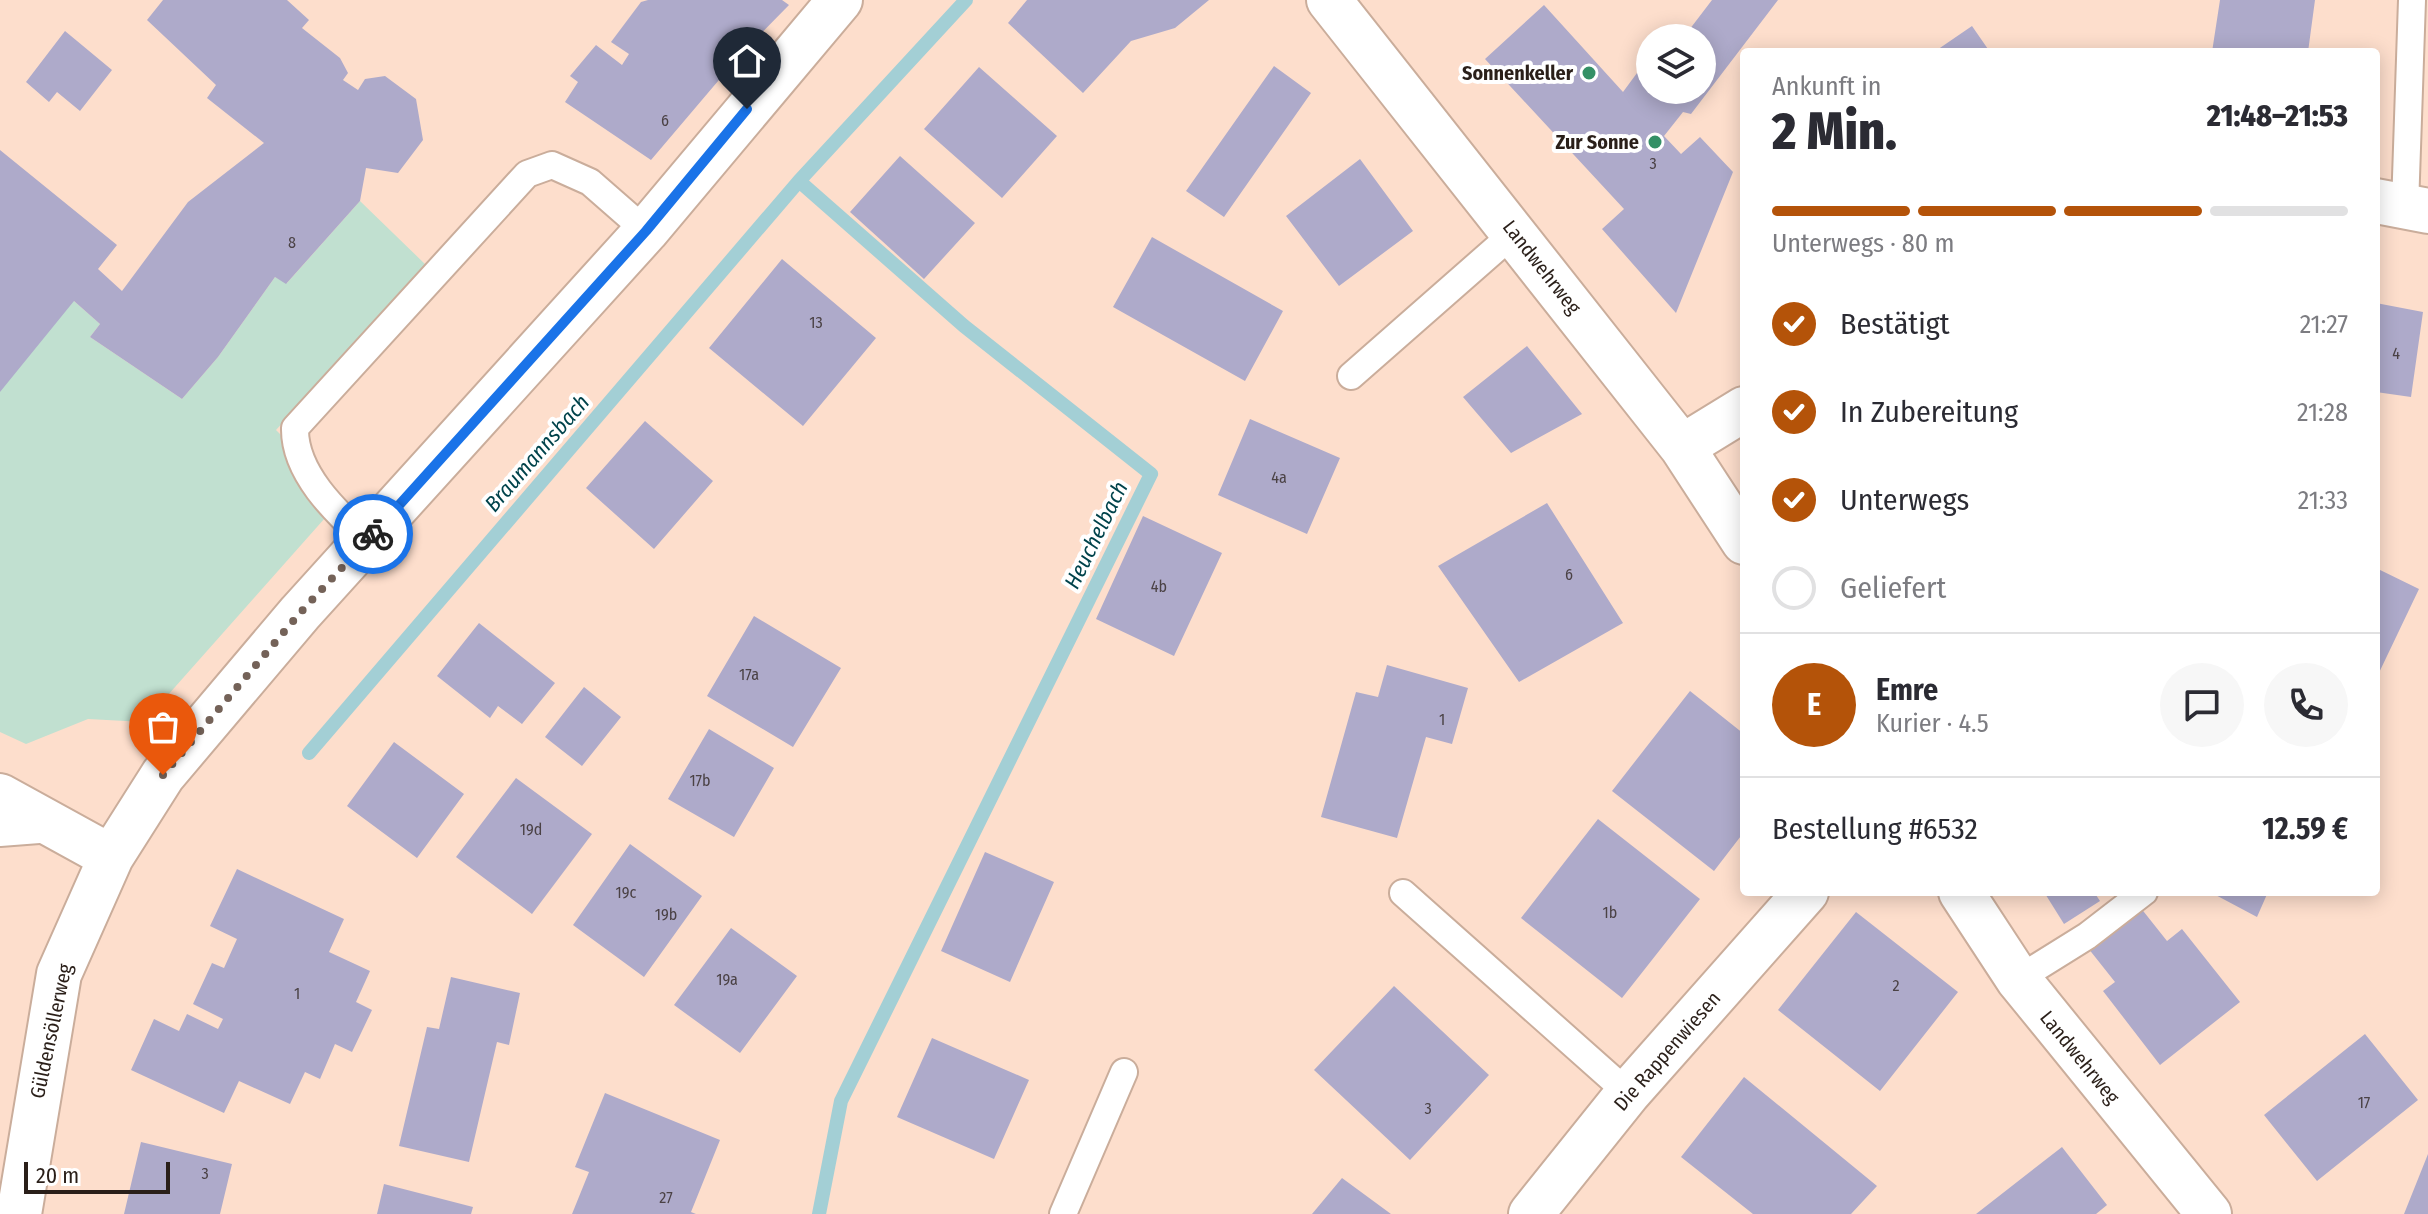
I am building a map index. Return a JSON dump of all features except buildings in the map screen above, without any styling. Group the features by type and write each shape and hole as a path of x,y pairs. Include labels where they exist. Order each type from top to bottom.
{"street":[{"name":"Güldensöllerweg","path":"19,1214 59,974 111,857 163,775 300,613 646,231 840,0"},
{"name":"Landwehrweg","path":"1329,0 1682,447 1740,536"},
{"path":"1682,447 1740,411"},
{"path":"0,796 111,857"},
{"name":"Die Rappenwiesen","path":"1531,1214 1628,1093 1802,896"},
{"name":"Landwehrweg","path":"1964,896 2018,979 2209,1214"}],"lane":[{"path":"2403,206 2412,0"},
{"path":"367,541 333,509 311,476 295,449 295,428 527,174 552,165 590,182 646,231"},
{"path":"1351,376 1515,232"},
{"path":"0,833 57,828"},
{"path":"1403,893 1628,1093"},
{"path":"2018,979 2087,936 2139,896"},
{"path":"1063,1214 1124,1072"}],"green space":[{"path":"360,201 427,266 276,430 295,449 333,509 144,722 88,719 26,744 0,732 0,282 74,301 100,324 90,337 182,399 218,357 275,277 287,283"}],"waterway":[{"name":"Heuchelbach","path":"819,1214 841,1101 1151,474 964,326 799,181 966,0"},
{"name":"Braumannsbach","path":"309,753 799,181"}],"way so far":[{"path":"163,775 300,613 373,534"}],"place":[{"name":"Sonnenkeller","path":"1589,73"},
{"name":"Zur Sonne","path":"1655,142"}],"route":[{"path":"373,534 646,231 747,109"}]}
